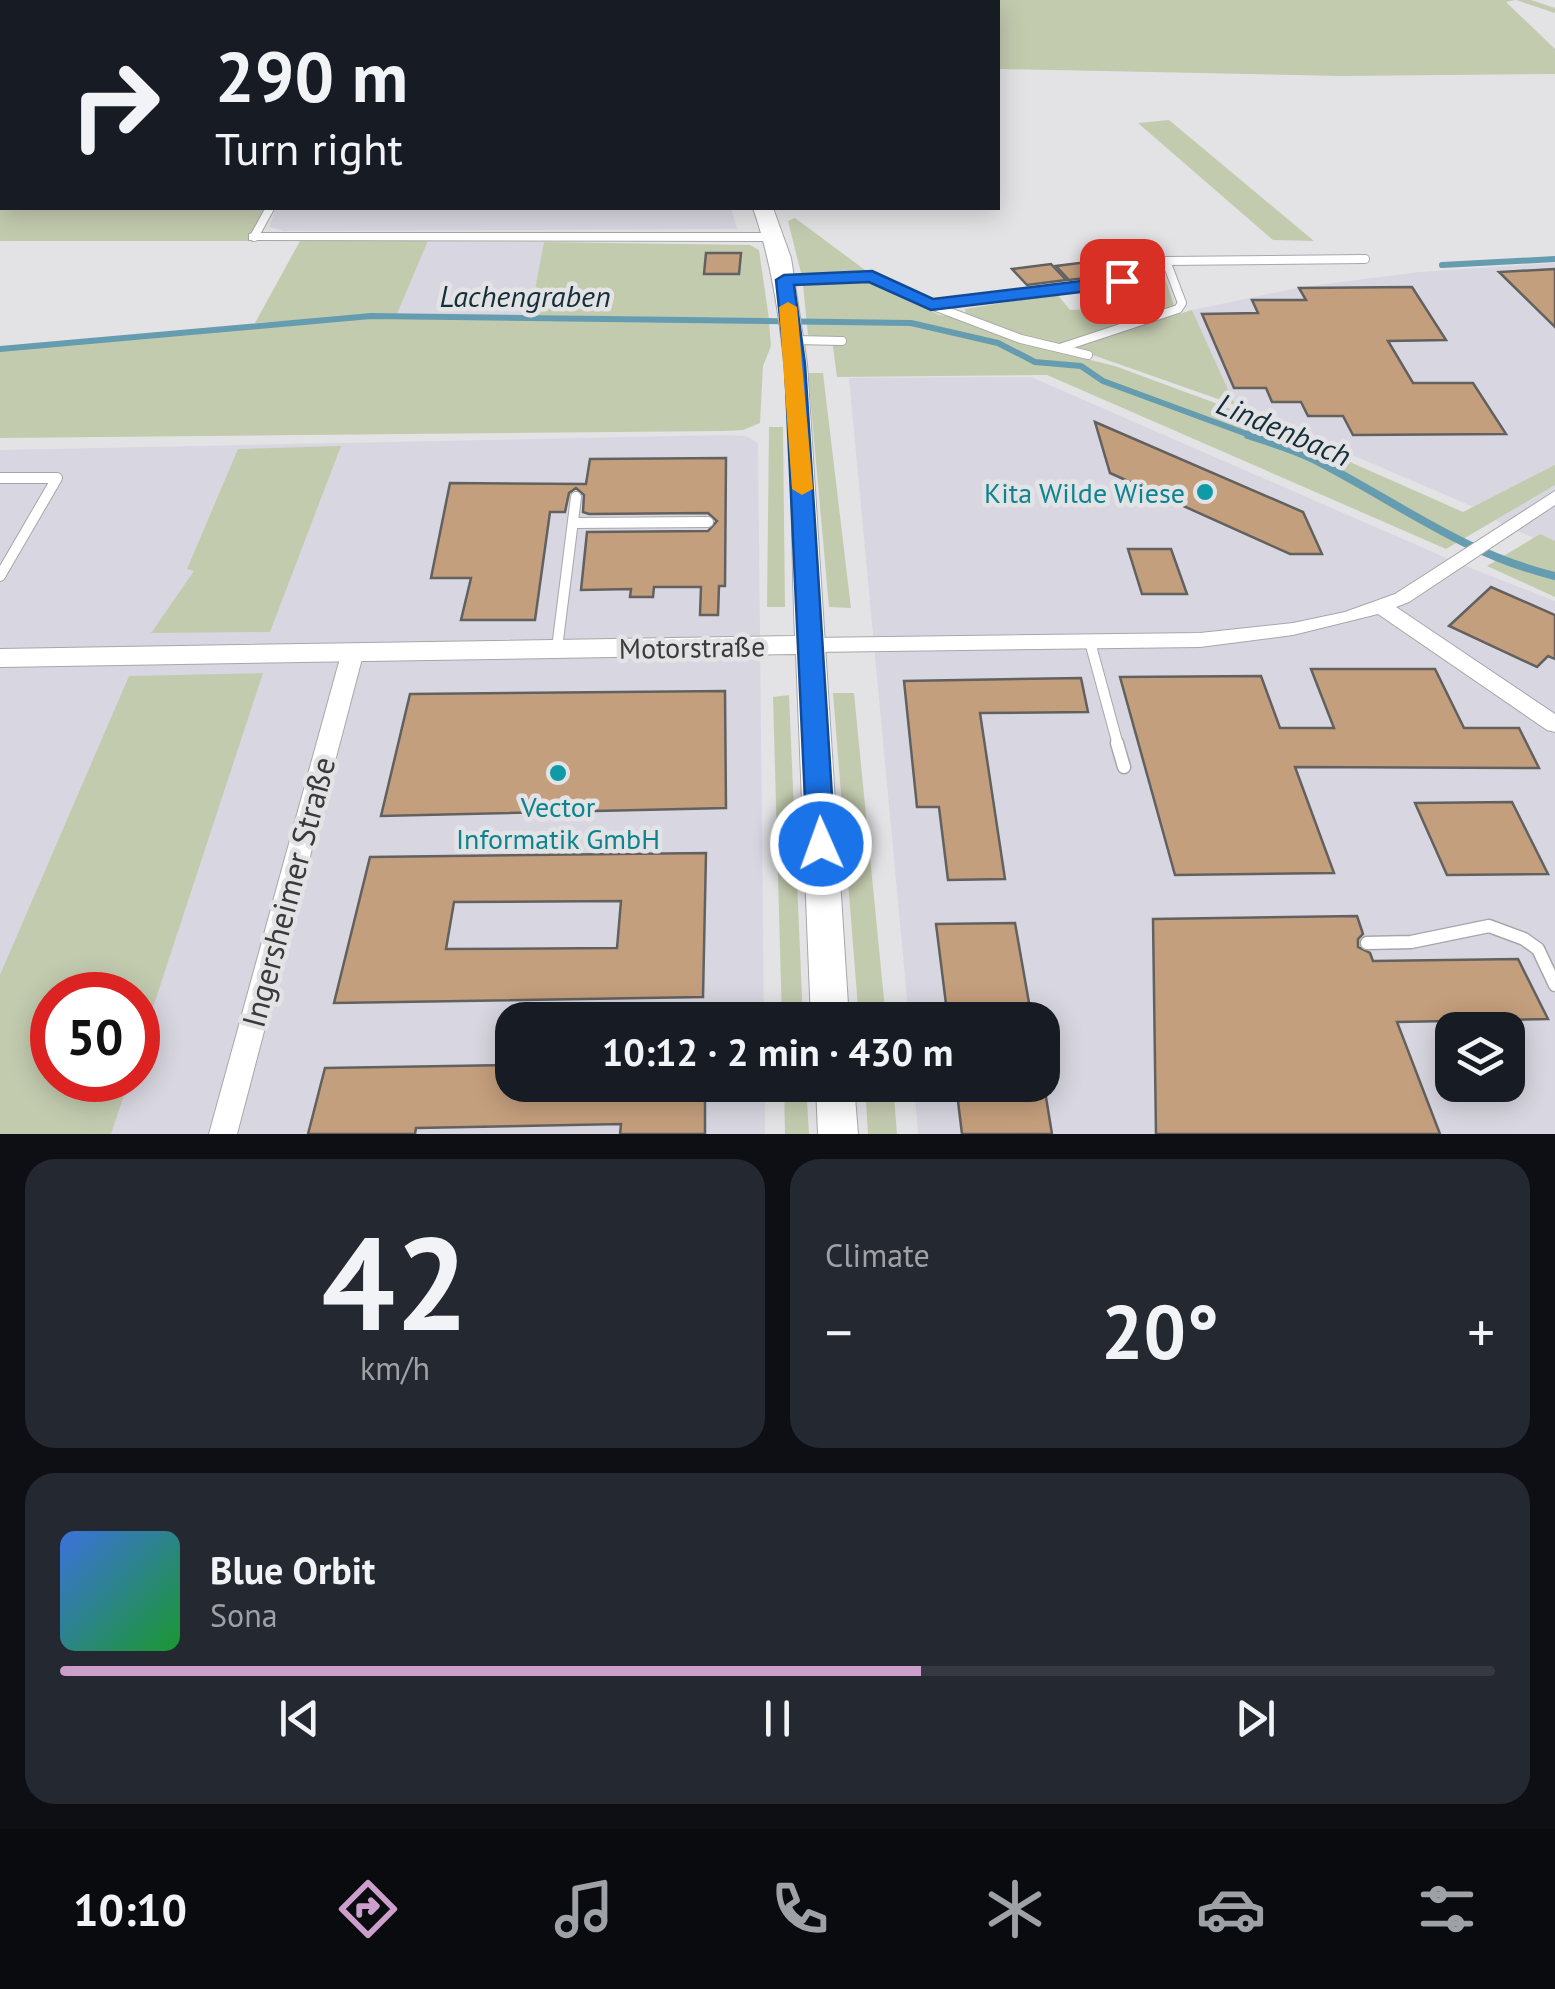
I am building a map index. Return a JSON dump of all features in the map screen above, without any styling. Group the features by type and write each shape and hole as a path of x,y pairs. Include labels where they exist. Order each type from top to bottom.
{"main road":[{"path":"765,210 775,236 791,327 829,1002"},
{"name":"Motorstraße","path":"0,658 812,646"},
{"path":"835,1102 838,1134"}],"street":[{"path":"254,237 775,236"},
{"name":"Motorstraße","path":"812,646 1090,642 1248,635 1350,616 1418,589 1555,498"},
{"path":"1381,606 1555,726"},
{"name":"Ingersheimer Straße","path":"223,1134 353,651"}],"lane":[{"path":"254,237 269,210"},
{"path":"1060,348 1178,310 1182,302 1160,251"},
{"path":"1166,261 1365,259"},
{"path":"784,280 872,276 931,305 1021,339 1088,355"},
{"path":"931,305 1122,281"},
{"path":"791,327 842,340"},
{"path":"0,478 57,478 0,576"},
{"path":"558,648 576,497"},
{"path":"573,523 708,522"},
{"path":"1090,642 1124,767"},
{"path":"1366,943 1412,942 1488,926 1524,938 1538,950 1555,985"}],"shaded area":[{"path":"275,210 732,210 737,229 284,231 269,227"},
{"path":"428,241 544,242 530,315 397,314"},
{"path":"1555,263 1555,546 1235,405 1192,310 1302,287 1419,272"},
{"path":"1031,377 1458,563 1555,601 1555,1134 918,1134 915,1102 1060,1102 1060,1002 907,1002 849,378"},
{"path":"725,435 746,436 758,443 764,1002 495,1002 495,1102 765,1102 765,1134 0,1134 0,450"}],"green space":[{"path":"1000,0 1516,0 1506,2 1555,49 1555,74 1340,76 1000,69"},
{"path":"1516,0 1531,0 1555,8 1555,13"},
{"path":"1169,120 1314,241 1273,240 1138,123"},
{"path":"0,210 269,210 252,241 0,241"},
{"path":"795,218 865,270 801,273 788,221"},
{"path":"300,241 428,241 397,314 255,323"},
{"path":"544,242 750,245 759,250 769,319 530,315"},
{"path":"1149,263 1160,263 1174,305 1166,312 1059,346 1023,338 966,313 965,309 1057,294 1070,310 1160,307"},
{"path":"871,281 939,315 958,317 1017,342 1115,366 1226,407 1463,512 1555,465 1555,485 1446,549 1047,375 837,377 832,340 808,335 803,285"},
{"path":"1192,310 1235,405 1070,347"},
{"path":"370,318 769,322 771,346 763,366 760,423 743,430 724,431 0,438 0,351"},
{"path":"808,373 823,373 851,608 829,607"},
{"path":"769,427 783,427 785,607 767,607"},
{"path":"341,446 270,632 151,633 194,571 187,569 238,449"},
{"path":"1540,534 1555,541 1555,597 1487,566"},
{"path":"263,673 160,986 160,972 30,972 30,1102 122,1102 111,1134 0,1134 0,975 129,676"},
{"path":"833,693 854,693 884,1002 858,1002"},
{"path":"789,695 802,1002 781,1002 773,697"},
{"path":"784,1102 807,1102 809,1134 785,1134"},
{"path":"866,1102 894,1102 897,1134 868,1134"}],"building":[{"path":"706,253 741,253 739,274 704,274"},
{"path":"1103,260 1118,274 1069,280 1056,266"},
{"path":"1051,264 1066,280 1027,285 1012,269"},
{"path":"1555,269 1555,327 1499,272"},
{"path":"1128,285 1142,298 1093,305 1082,294"},
{"path":"1412,287 1446,340 1388,341 1413,383 1473,383 1506,434 1353,435 1343,416 1308,416 1301,402 1272,402 1266,388 1234,388 1202,314 1258,313 1252,300 1306,300 1299,288"},
{"name":"Kita Wilde Wiese","path":"1095,422 1303,512 1322,554 1290,554 1110,473"},
{"path":"726,458 725,586 719,586 718,615 700,615 701,587 654,587 653,597 630,597 631,589 581,590 587,532 708,531 717,521 708,513 589,514 583,512 584,495 576,488 569,493 565,512 550,512 535,620 461,620 471,578 431,578 450,483 586,484 590,459"},
{"path":"1128,549 1171,549 1187,594 1142,594"},
{"path":"1491,587 1555,615 1555,659 1548,656 1537,667 1449,626"},
{"path":"1311,669 1435,669 1464,728 1519,728 1539,768 1295,767 1334,873 1175,875 1120,677 1261,676 1280,728 1334,728"},
{"path":"1081,678 1088,712 980,713 1005,879 948,880 939,807 917,807 904,681"},
{"name":"Vector Informatik GmbH","path":"725,691 726,808 381,816 410,694"},
{"path":"1512,802 1548,874 1447,875 1415,803"},
{"path":"706,853 703,997 334,1003 370,857","holes":["621,901 617,948 446,949 454,902"]},
{"path":"1357,916 1363,934 1358,947 1370,953 1373,961 1518,959 1548,1019 1525,1019 1525,1012 1435,1012 1435,1021 1397,1022 1440,1134 1156,1134 1153,919"},
{"path":"1015,923 1029,1002 946,1002 936,924"},
{"path":"495,1065 495,1102 705,1102 705,1134 620,1134 621,1124 416,1128 415,1134 308,1134 325,1068"},
{"path":"958,1102 1047,1102 1052,1134 962,1134"}],"waterway":[{"name":"Lachengraben","path":"1442,265 1555,259"},
{"name":"Lachengraben","path":"0,349 371,316 911,323 998,343 1035,362 1081,366 1103,381 1255,437"},
{"name":"Lindenbach","path":"1248,435 1313,459 1490,554 1555,576"}],"slow traffic":[{"path":"788,307 802,489"}],"place":[{"name":"Kita Wilde Wiese","path":"1205,492"},
{"name":"Vector Informatik GmbH","path":"558,773"}],"route":[{"path":"821,844 795,364 784,280 872,276 931,305 1122,281"}]}
